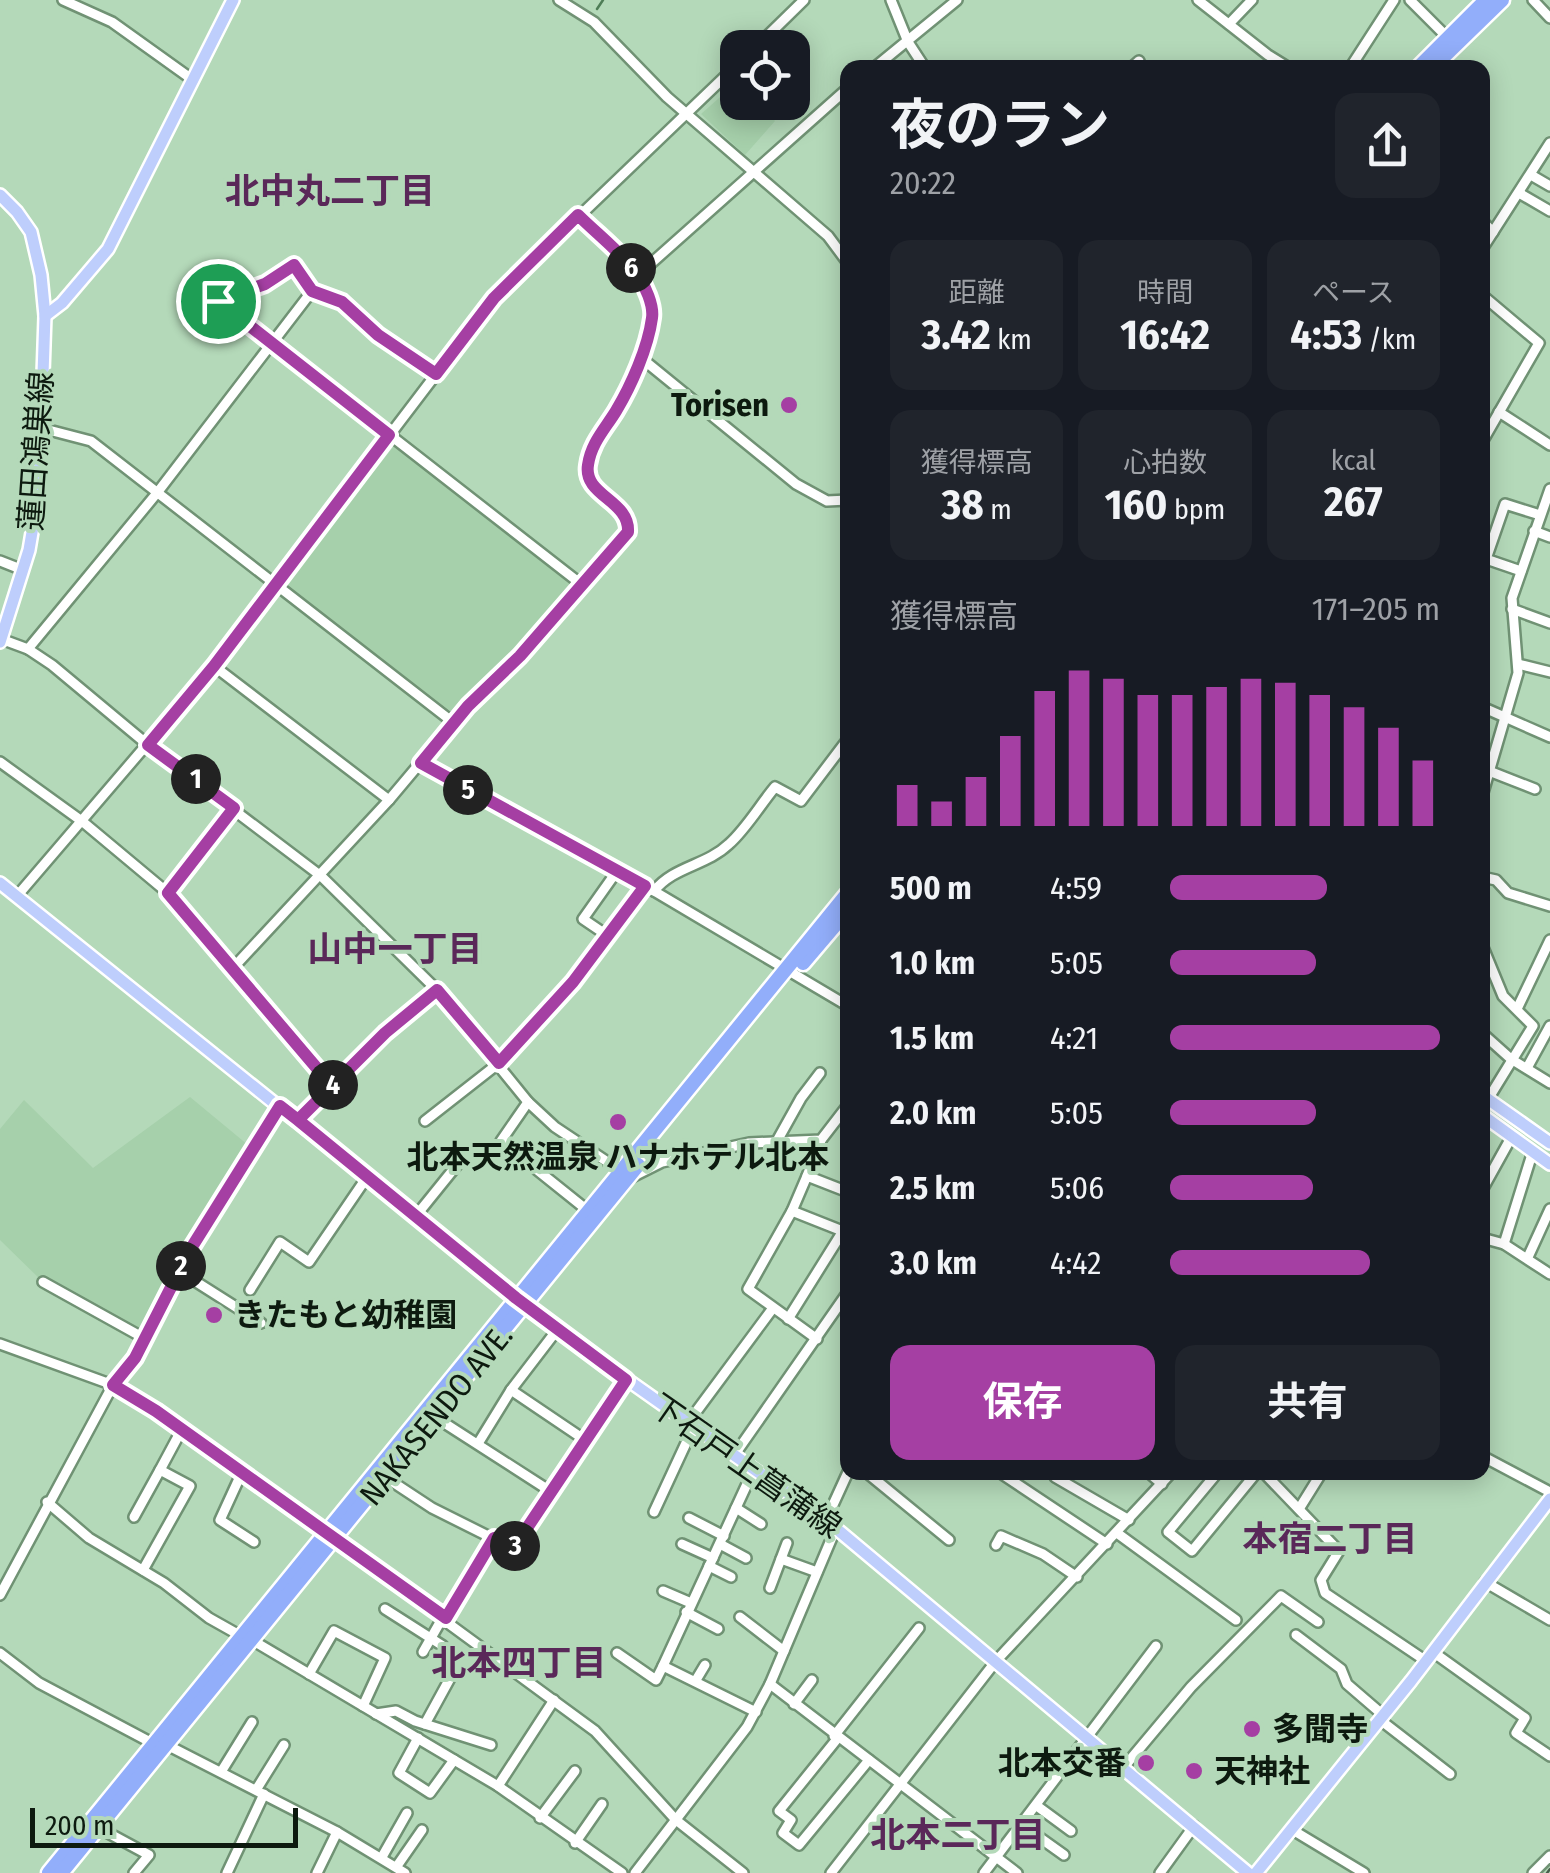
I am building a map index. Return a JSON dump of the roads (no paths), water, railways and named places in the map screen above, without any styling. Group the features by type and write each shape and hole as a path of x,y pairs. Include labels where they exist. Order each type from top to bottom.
{"highway":[{"path":"1426,60 1486,0"},
{"path":"1440,60 1502,0"},
{"name":"NAKASENDO AVE.","path":"61,1873 246,1638 789,972 840,903"},
{"name":"NAKASENDO AVE.","path":"789,972 840,918"},
{"name":"NAKASENDO AVE.","path":"331,1536 435,1416 587,1210 623,1176"},
{"path":"49,1873 161,1744"}],"main road":[{"path":"45,316 74,291 108,249 233,0"},
{"path":"0,196 31,232 45,316"},
{"name":"蓮田鴻巣線","path":"0,641 23,570 39,491 45,316"},
{"name":"下石戸上菖蒲線","path":"0,882 557,1330 831,1524 1248,1873"},
{"path":"1490,1108 1550,1143"},
{"path":"1490,1111 1512,1136 1550,1164"},
{"path":"1256,1873 1429,1656 1550,1495"}],"street":[{"path":"63,0 112,22 193,80"},
{"path":"558,0 594,22 641,72 828,236 840,252"},
{"path":"773,30 804,0"},
{"path":"891,0 920,60"},
{"path":"884,60 957,0"},
{"path":"1230,24 1252,0"},
{"path":"1355,60 1394,0"},
{"path":"1410,0 1448,38"},
{"path":"1532,0 1550,18"},
{"path":"1205,2 1278,60"},
{"path":"17,896 214,666 494,298 720,81"},
{"path":"638,275 840,95"},
{"path":"1490,237 1550,143"},
{"path":"1531,175 1550,186"},
{"path":"1519,193 1550,212"},
{"path":"234,968 321,876 454,724 524,659 580,584 624,541 629,520 591,484 588,466 593,445 618,408 640,358 652,305 638,275 578,215"},
{"path":"1490,229 1493,232"},
{"path":"436,374 378,335 342,302 312,291 294,265 265,284 218,301 580,584"},
{"path":"28,649 157,493 312,291"},
{"path":"1490,302 1550,351"},
{"path":"1490,427 1540,343"},
{"path":"640,358 796,484 827,502 840,501"},
{"path":"1500,412 1550,445"},
{"path":"41,428 91,441 454,724"},
{"path":"1490,767 1518,664 1512,609 1550,489"},
{"path":"1490,548 1505,504 1540,515"},
{"path":"1534,531 1550,537"},
{"path":"0,561 23,570"},
{"path":"1490,561 1521,571"},
{"path":"1512,609 1550,623"},
{"path":"0,641 28,649 52,664 148,745 321,876 437,990 528,1102 555,1127 623,1176 662,1162 749,1142 821,1140"},
{"path":"1518,664 1550,672"},
{"path":"214,666 389,800"},
{"path":"1490,711 1550,737"},
{"path":"425,1121 499,1063 573,982 650,888 667,875 700,863 730,844 774,787 800,801 840,749"},
{"path":"0,762 83,822 168,893 332,1086"},
{"path":"421,763 650,888 840,1001"},
{"path":"1490,771 1535,789"},
{"path":"168,893 234,808"},
{"path":"608,936 582,920 617,871"},
{"path":"1490,878 1508,892 1550,906"},
{"path":"1518,1009 1550,940"},
{"path":"1490,964 1503,996 1532,1026 1490,1094"},
{"path":"298,1120 385,1033 437,990"},
{"path":"1527,1068 1550,1026"},
{"path":"1490,1040 1511,1059 1550,1082"},
{"path":"776,1141 820,1073"},
{"path":"528,1102 501,1140 587,1210"},
{"path":"0,1595 113,1385 135,1358 142,1337 179,1271 280,1106"},
{"path":"817,1339 748,1289 792,1211 821,1140 840,1118"},
{"path":"1490,1176 1512,1136"},
{"path":"1504,1244 1532,1151"},
{"path":"415,1217 457,1166"},
{"path":"807,1176 840,1189"},
{"path":"250,1290 280,1242 309,1262 367,1177"},
{"path":"1528,1257 1550,1209"},
{"path":"792,1211 840,1230"},
{"path":"788,1319 840,1240"},
{"path":"1490,1240 1528,1257 1550,1274"},
{"path":"179,1271 262,1323"},
{"path":"43,1282 142,1337"},
{"path":"733,1457 840,1304"},
{"path":"654,1512 690,1426 773,1308"},
{"path":"479,1442 511,1390 557,1330"},
{"path":"0,1344 113,1385 182,1429 595,1732 676,1820 743,1873"},
{"path":"385,1477 432,1508 494,1538 511,1552 626,1380"},
{"path":"511,1390 585,1440"},
{"path":"435,1416 550,1491"},
{"path":"134,1517 182,1429"},
{"path":"1490,1461 1550,1495"},
{"path":"143,1570 190,1486 160,1470"},
{"path":"618,1654 656,1680 753,1471"},
{"path":"242,1472 220,1520 254,1542"},
{"path":"635,1873 725,1760 756,1712 818,1572 845,1480"},
{"path":"876,1480 948,1540"},
{"path":"1013,1480 1107,1544"},
{"path":"1060,1480 1130,1520"},
{"path":"1157,1480 1162,1484"},
{"path":"831,1873 996,1662 1165,1480"},
{"path":"1211,1480 1168,1532 1192,1552 1253,1480"},
{"path":"1271,1480 1339,1551 1321,1580 1325,1594 1525,1718 1516,1733 1550,1756"},
{"path":"1276,1484 1279,1480"},
{"path":"1299,1509 1317,1480"},
{"path":"48,1502 89,1538 164,1583 208,1618 498,1786 622,1873"},
{"path":"736,1508 761,1524"},
{"path":"689,1518 746,1558"},
{"path":"1117,1533 1236,1620"},
{"path":"996,1545 1001,1536 1043,1554 1077,1576"},
{"path":"423,1652 494,1538"},
{"path":"770,1588 788,1543"},
{"path":"682,1544 731,1576"},
{"path":"782,1558 818,1572"},
{"path":"1485,1582 1550,1620"},
{"path":"663,1591 718,1629"},
{"path":"1124,1767 1191,1687 1281,1596 1318,1622"},
{"path":"386,1609 443,1646"},
{"path":"740,1617 784,1651"},
{"path":"869,1760 799,1845 783,1833 790,1820 779,1811 919,1628"},
{"path":"309,1674 334,1631 385,1658 363,1706"},
{"path":"1296,1635 1342,1668 1347,1684 1450,1774"},
{"path":"984,1873 1156,1646"},
{"path":"0,1653 39,1684 222,1772 401,1870 422,1830"},
{"path":"696,1680 705,1665"},
{"path":"663,1666 756,1712"},
{"path":"425,1724 454,1670"},
{"path":"794,1704 812,1680"},
{"path":"770,1684 1017,1873"},
{"path":"498,1786 554,1700"},
{"path":"376,1714 396,1711 491,1745"},
{"path":"222,1772 252,1722"},
{"path":"433,1748 448,1731"},
{"path":"418,1738 399,1773 430,1793 454,1760"},
{"path":"227,1873 284,1745"},
{"path":"540,1818 576,1772"},
{"path":"575,1843 602,1804"},
{"path":"1037,1806 1071,1831"},
{"path":"382,1857 407,1813"},
{"path":"1022,1824 1064,1855"},
{"path":"1160,1873 1194,1826"},
{"path":"99,1828 149,1856 134,1873"},
{"path":"1291,1829 1364,1873"},
{"path":"317,1873 337,1832"},
{"path":"1533,1873 1550,1856"}],"waterway":[{"path":"597,9 603,0"}],"railway":[{"path":"1547,1873 1550,1869"}],"place":[{"name":"Torisen","path":"789,405"},
{"name":"北本天然温泉 ハナホテル北本","path":"618,1122"},
{"name":"きたもと幼稚園","path":"214,1315"},
{"name":"多聞寺","path":"1252,1729"},
{"name":"北本交番","path":"1146,1763"},
{"name":"天神社","path":"1194,1771"}],"district":[{"name":"北中丸二丁目","path":"330,191"},
{"name":"山中一丁目","path":"395,949"},
{"name":"本宿二丁目","path":"1330,1539"},
{"name":"北本四丁目","path":"519,1663"},
{"name":"北本二丁目","path":"958,1835"}]}
